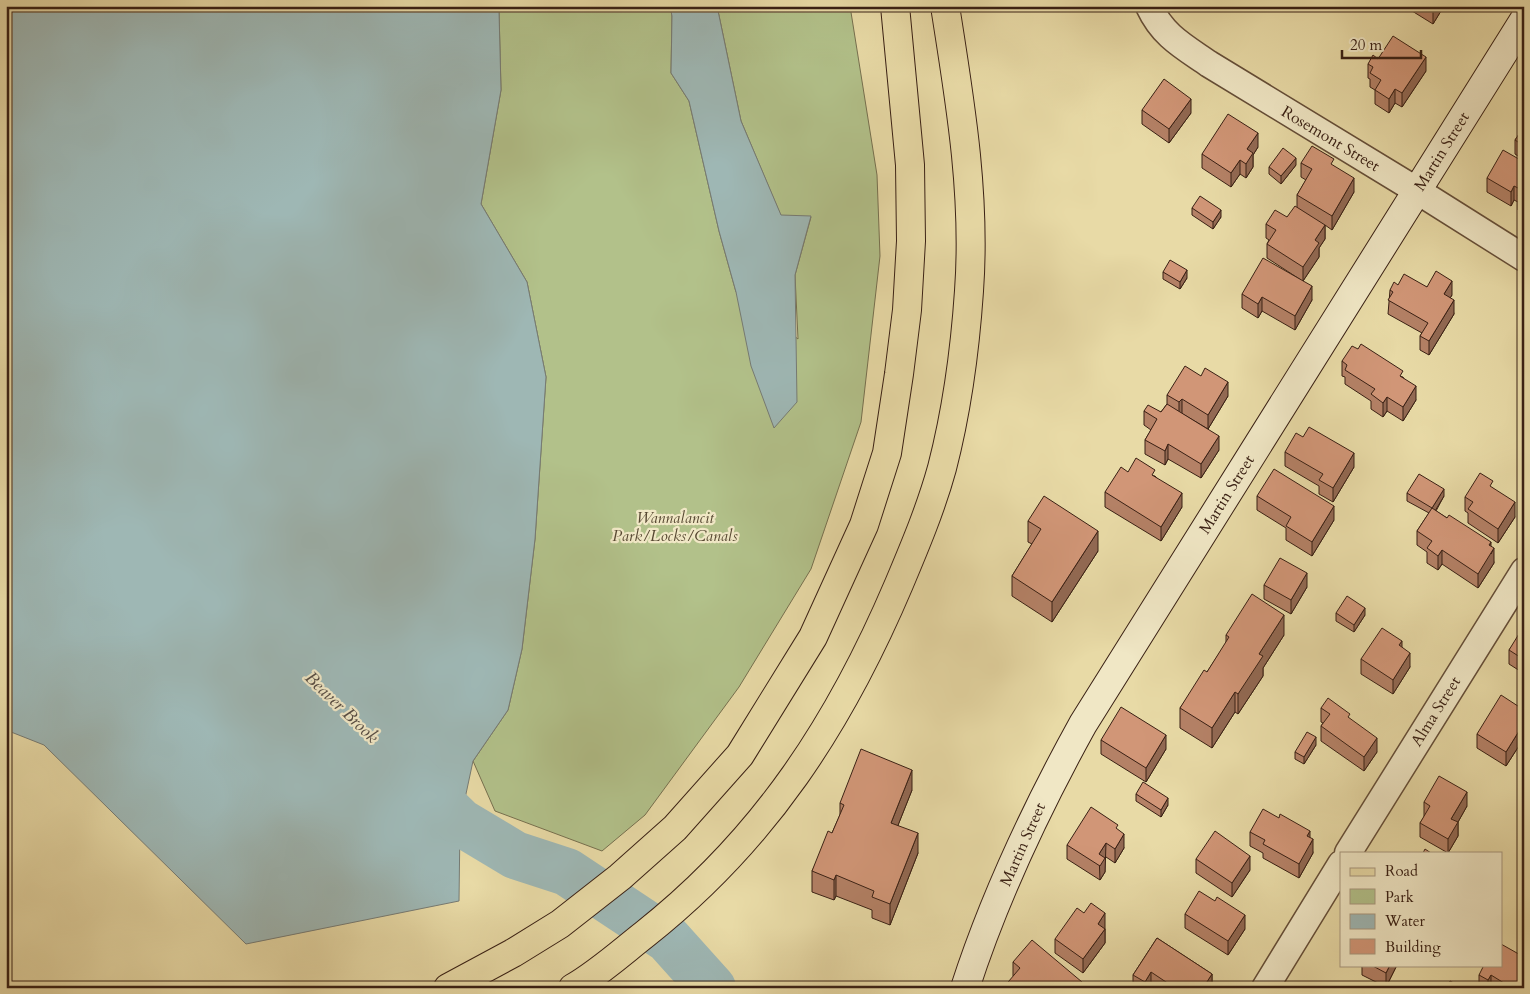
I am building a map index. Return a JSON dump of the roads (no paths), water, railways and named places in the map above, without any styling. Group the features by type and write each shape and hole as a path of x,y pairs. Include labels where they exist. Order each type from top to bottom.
{"main road":[{"path":"448,988 513,953 560,924 620,876 675,828 740,755 813,637 864,525 887,453 907,310 911,241 910,165 895,6"},
{"path":"573,988 612,960 684,902 716,872 776,803 816,744 859,669 909,561 928,512 942,468 960,374 969,289 971,234 967,158 945,6"}],"street":[{"name":"Rosemont Street","path":"1150,6 1158,24 1177,42 1524,258"},
{"name":"Martin Street","path":"965,988 983,934 1020,846 1039,805 1079,732 1524,20"},
{"name":"Alma Street","path":"1349,852 1524,571"},
{"path":"1266,988 1340,866"}],"water":[{"path":"6,6 501,6 499,11 501,90 481,204 527,282 546,377 535,539 522,649 508,710 473,761 460,822 459,901 246,944 44,745 6,730"},
{"path":"670,6 717,6 741,121 781,215 811,216 795,275 797,402 774,428 751,366 736,292 719,231 689,101 671,73 672,16"}],"waterway":[{"name":"Beaver Brook","path":"413,776 460,822 515,855 567,872 668,939 712,988"}],"park label":[{"name":"Wannalancit Park/Locks/Canals","path":"675,526"}]}
